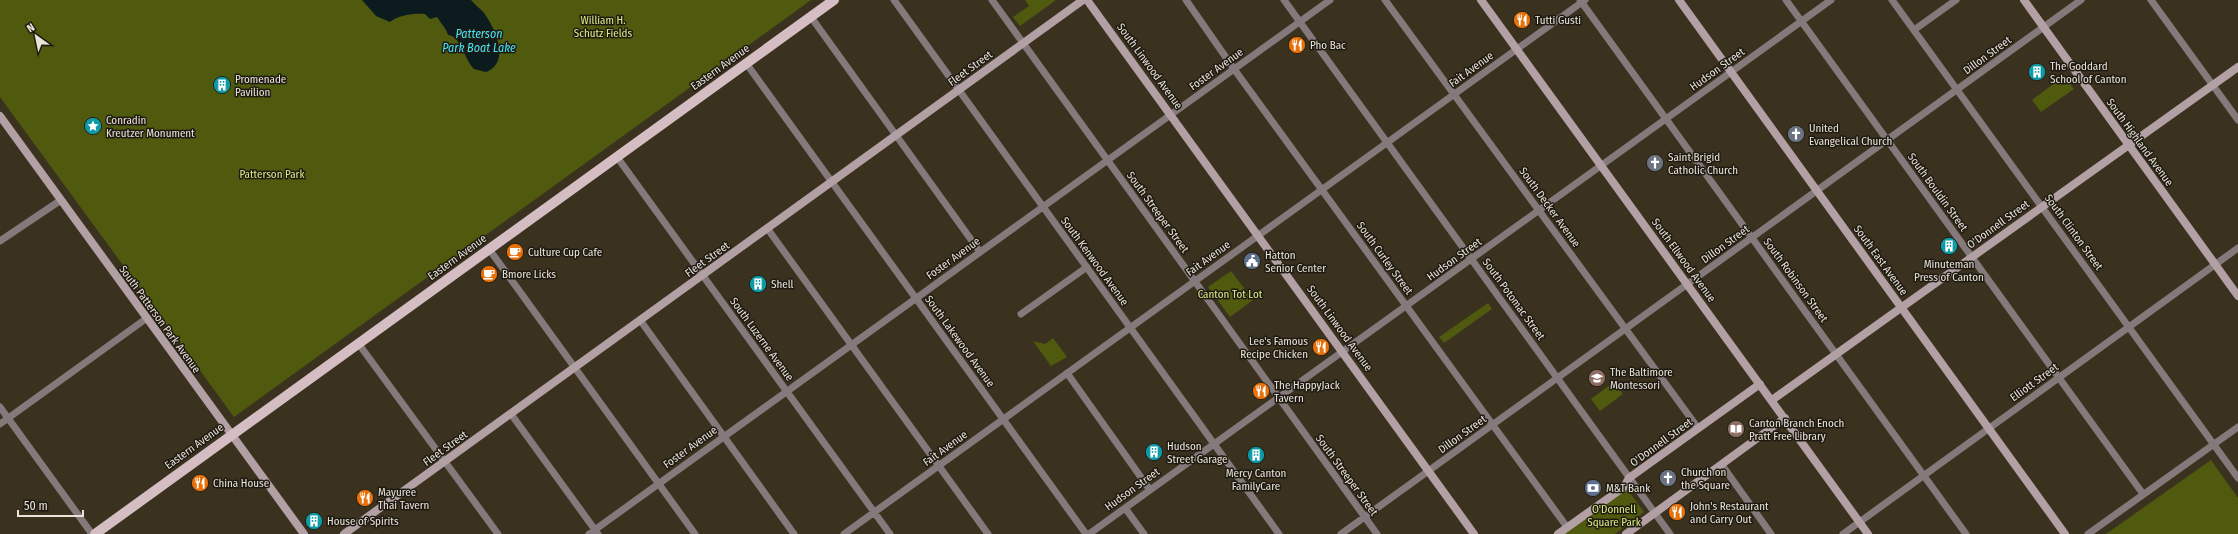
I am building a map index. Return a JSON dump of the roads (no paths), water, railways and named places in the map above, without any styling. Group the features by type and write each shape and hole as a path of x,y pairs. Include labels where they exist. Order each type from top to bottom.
{"main road":[{"name":"Eastern Avenue","path":"94,534 834,0"}],"street":[{"name":"South Kenwood Avenue","path":"894,0 1279,534"},
{"name":"South Streeper Street","path":"992,0 1377,534"},
{"name":"Fleet Street","path":"344,534 1083,0"},
{"name":"South Linwood Avenue","path":"1087,0 1172,114 1474,534"},
{"name":"South Curley Street","path":"1186,0 1234,69 1567,527"},
{"name":"South Potomac Street","path":"1284,0 1670,534"},
{"name":"Foster Avenue","path":"594,533 658,484 1330,0"},
{"name":"South Decker Avenue","path":"1385,0 1698,428"},
{"name":"South Ellwood Avenue","path":"1480,0 1517,48 1868,534"},
{"name":"South East Avenue","path":"1679,0 2065,534"},
{"name":"South Bouldin Street","path":"1786,0 2143,494"},
{"name":"Hudson Street","path":"1087,534 1407,307 1832,0"},
{"name":"South Clinton Street","path":"1892,0 2238,478"},
{"path":"1914,30 1956,0"},
{"name":"South Highland Avenue","path":"2024,0 2238,296"},
{"name":"Dillon Street","path":"1342,534 2081,0"},
{"path":"2151,0 2238,120"},
{"name":"Fait Avenue","path":"844,534 1582,1"},
{"name":"South Robinson Street","path":"1582,1 1966,534"},
{"path":"811,17 895,136 980,252"},
{"name":"South Lakewood Avenue","path":"746,63 1087,534"},
{"name":"O'Donnell Street","path":"1772,400 2238,67"},
{"name":"South Patterson Park Avenue","path":"0,116 304,534"},
{"name":"South Luzerne Avenue","path":"617,156 890,534"},
{"path":"0,241 61,200"},
{"path":"767,228 988,534"},
{"name":"Elliott Street","path":"1843,534 2238,248"},
{"path":"489,249 695,534"},
{"path":"1022,314 1087,267"},
{"path":"0,424 147,318"},
{"path":"640,320 794,534"},
{"path":"358,343 498,534"},
{"path":"1067,373 1150,490"},
{"name":"O'Donnell Street","path":"1558,534 1624,487 1629,478 1760,384"},
{"path":"0,407 94,534"},
{"path":"511,414 594,533"},
{"path":"1626,534 1722,466 1785,418"},
{"path":"2088,534 2238,427"},
{"path":"1722,466 1771,534"},
{"path":"1125,508 1144,534"}],"water":[{"name":"Patterson Park Boat Lake","path":"362,0 471,0 484,13 496,36 499,53 498,61 494,67 486,72 474,69 456,39 448,35 437,17 430,19 425,14 412,14 402,16 390,22 376,16"}],"place":[{"name":"Tutti Gusti","path":"1522,20"},
{"name":"Pho Bac","path":"1297,45"},
{"name":"The Goddard School of Canton","path":"2037,72"},
{"name":"Promenade Pavilion","path":"222,85"},
{"name":"Conradin Kreutzer Monument","path":"93,126"},
{"name":"United Evangelical Church","path":"1796,134"},
{"name":"Saint Brigid Catholic Church","path":"1655,163"},
{"name":"Minuteman Press of Canton","path":"1949,246"},
{"name":"Culture Cup Cafe","path":"515,252"},
{"name":"Hatton Senior Center","path":"1252,261"},
{"name":"Bmore Licks","path":"489,274"},
{"name":"Shell","path":"758,284"},
{"name":"Lee's Famous Recipe Chicken","path":"1321,347"},
{"name":"The Baltimore Montessori","path":"1597,378"},
{"name":"The HappyJack Tavern","path":"1261,391"},
{"name":"Canton Branch Enoch Pratt Free Library","path":"1736,429"},
{"name":"Hudson Street Garage","path":"1154,452"},
{"name":"Mercy Canton FamilyCare","path":"1256,455"},
{"name":"Church on the Square","path":"1668,478"},
{"name":"China House","path":"200,483"},
{"name":"M&T Bank","path":"1593,488"},
{"name":"Mayuree Thai Tavern","path":"365,498"},
{"name":"John's Restaurant and Carry Out","path":"1677,512"},
{"name":"House of Spirits","path":"314,521"}],"park label":[{"name":"William H. Schutz Fields","path":"603,26"},
{"name":"Patterson Park","path":"272,174"},
{"name":"Canton Tot Lot","path":"1230,294"},
{"name":"O'Donnell Square Park","path":"1614,515"}]}
